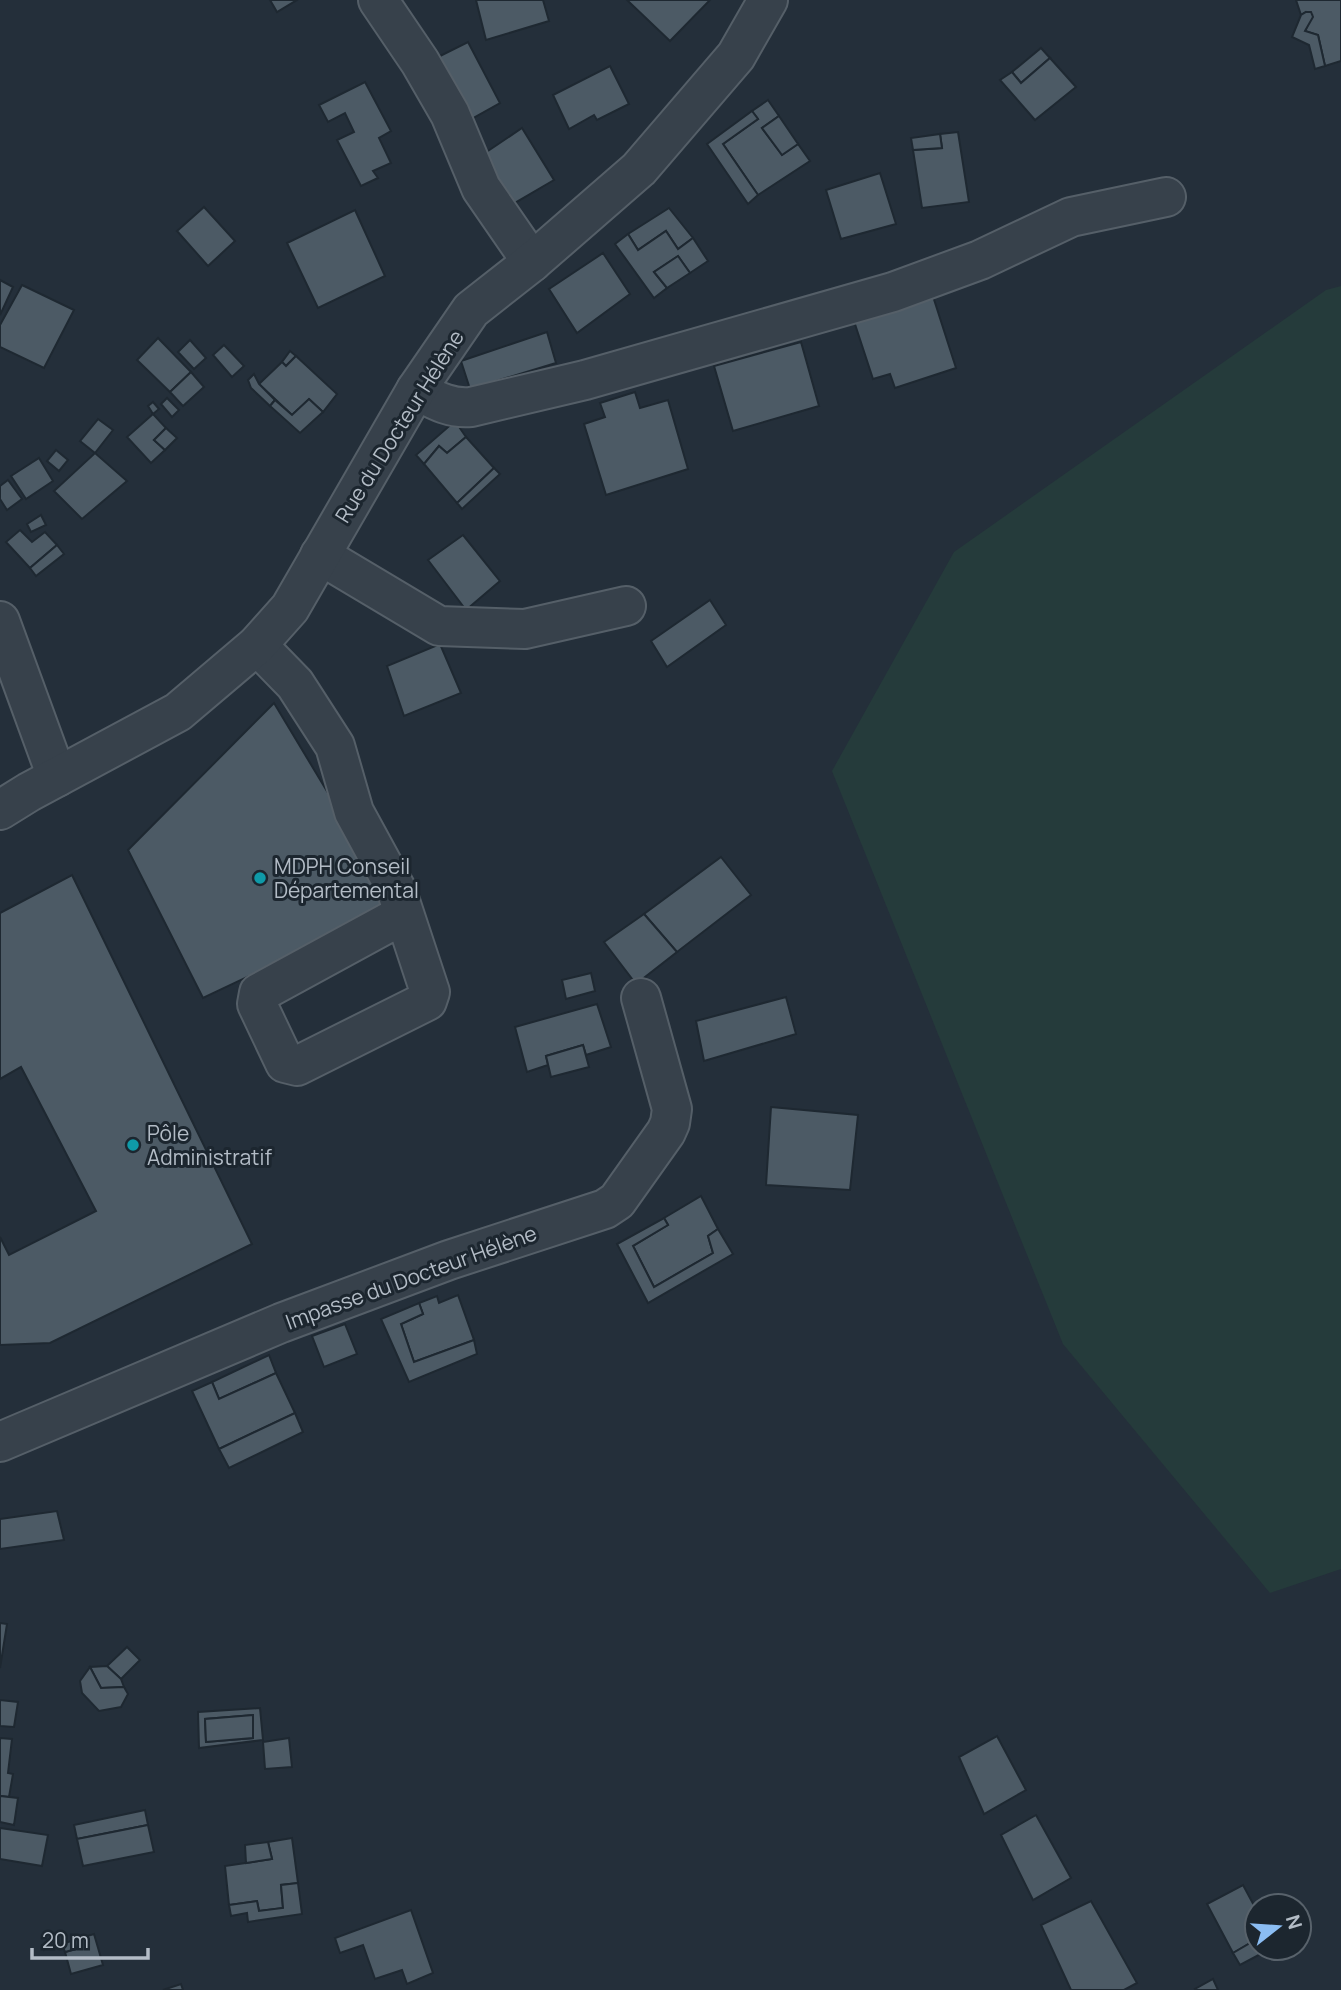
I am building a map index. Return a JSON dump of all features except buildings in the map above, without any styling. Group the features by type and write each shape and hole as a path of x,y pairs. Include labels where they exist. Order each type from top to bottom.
{"street":[{"path":"378,0 420,62 450,114 481,188 532,262"},
{"name":"Rue du Docteur Hélène","path":"0,810 178,712 257,645 290,608 416,390 471,310 532,262 639,169 736,56 768,0"},
{"path":"416,390 458,408 585,380 893,292 957,270 1071,217 1166,197"},
{"path":"320,555 439,626 525,629 626,606"},
{"path":"0,621 57,777"},
{"path":"257,645 295,684 335,746 354,812 396,889 430,992 427,1001 297,1066 285,1063 257,1004 259,993 404,914"},
{"name":"Impasse du Docteur Hélène","path":"0,1442 281,1323 449,1260 611,1206 670,1123 672,1109 642,998"}],"green space":[{"path":"1341,286 1341,1569 1270,1593 1063,1344 832,771 954,552 1326,290"}],"place":[{"name":"MDPH Conseil Départemental","path":"260,878"},
{"name":"Pôle Administratif","path":"133,1145"}]}
